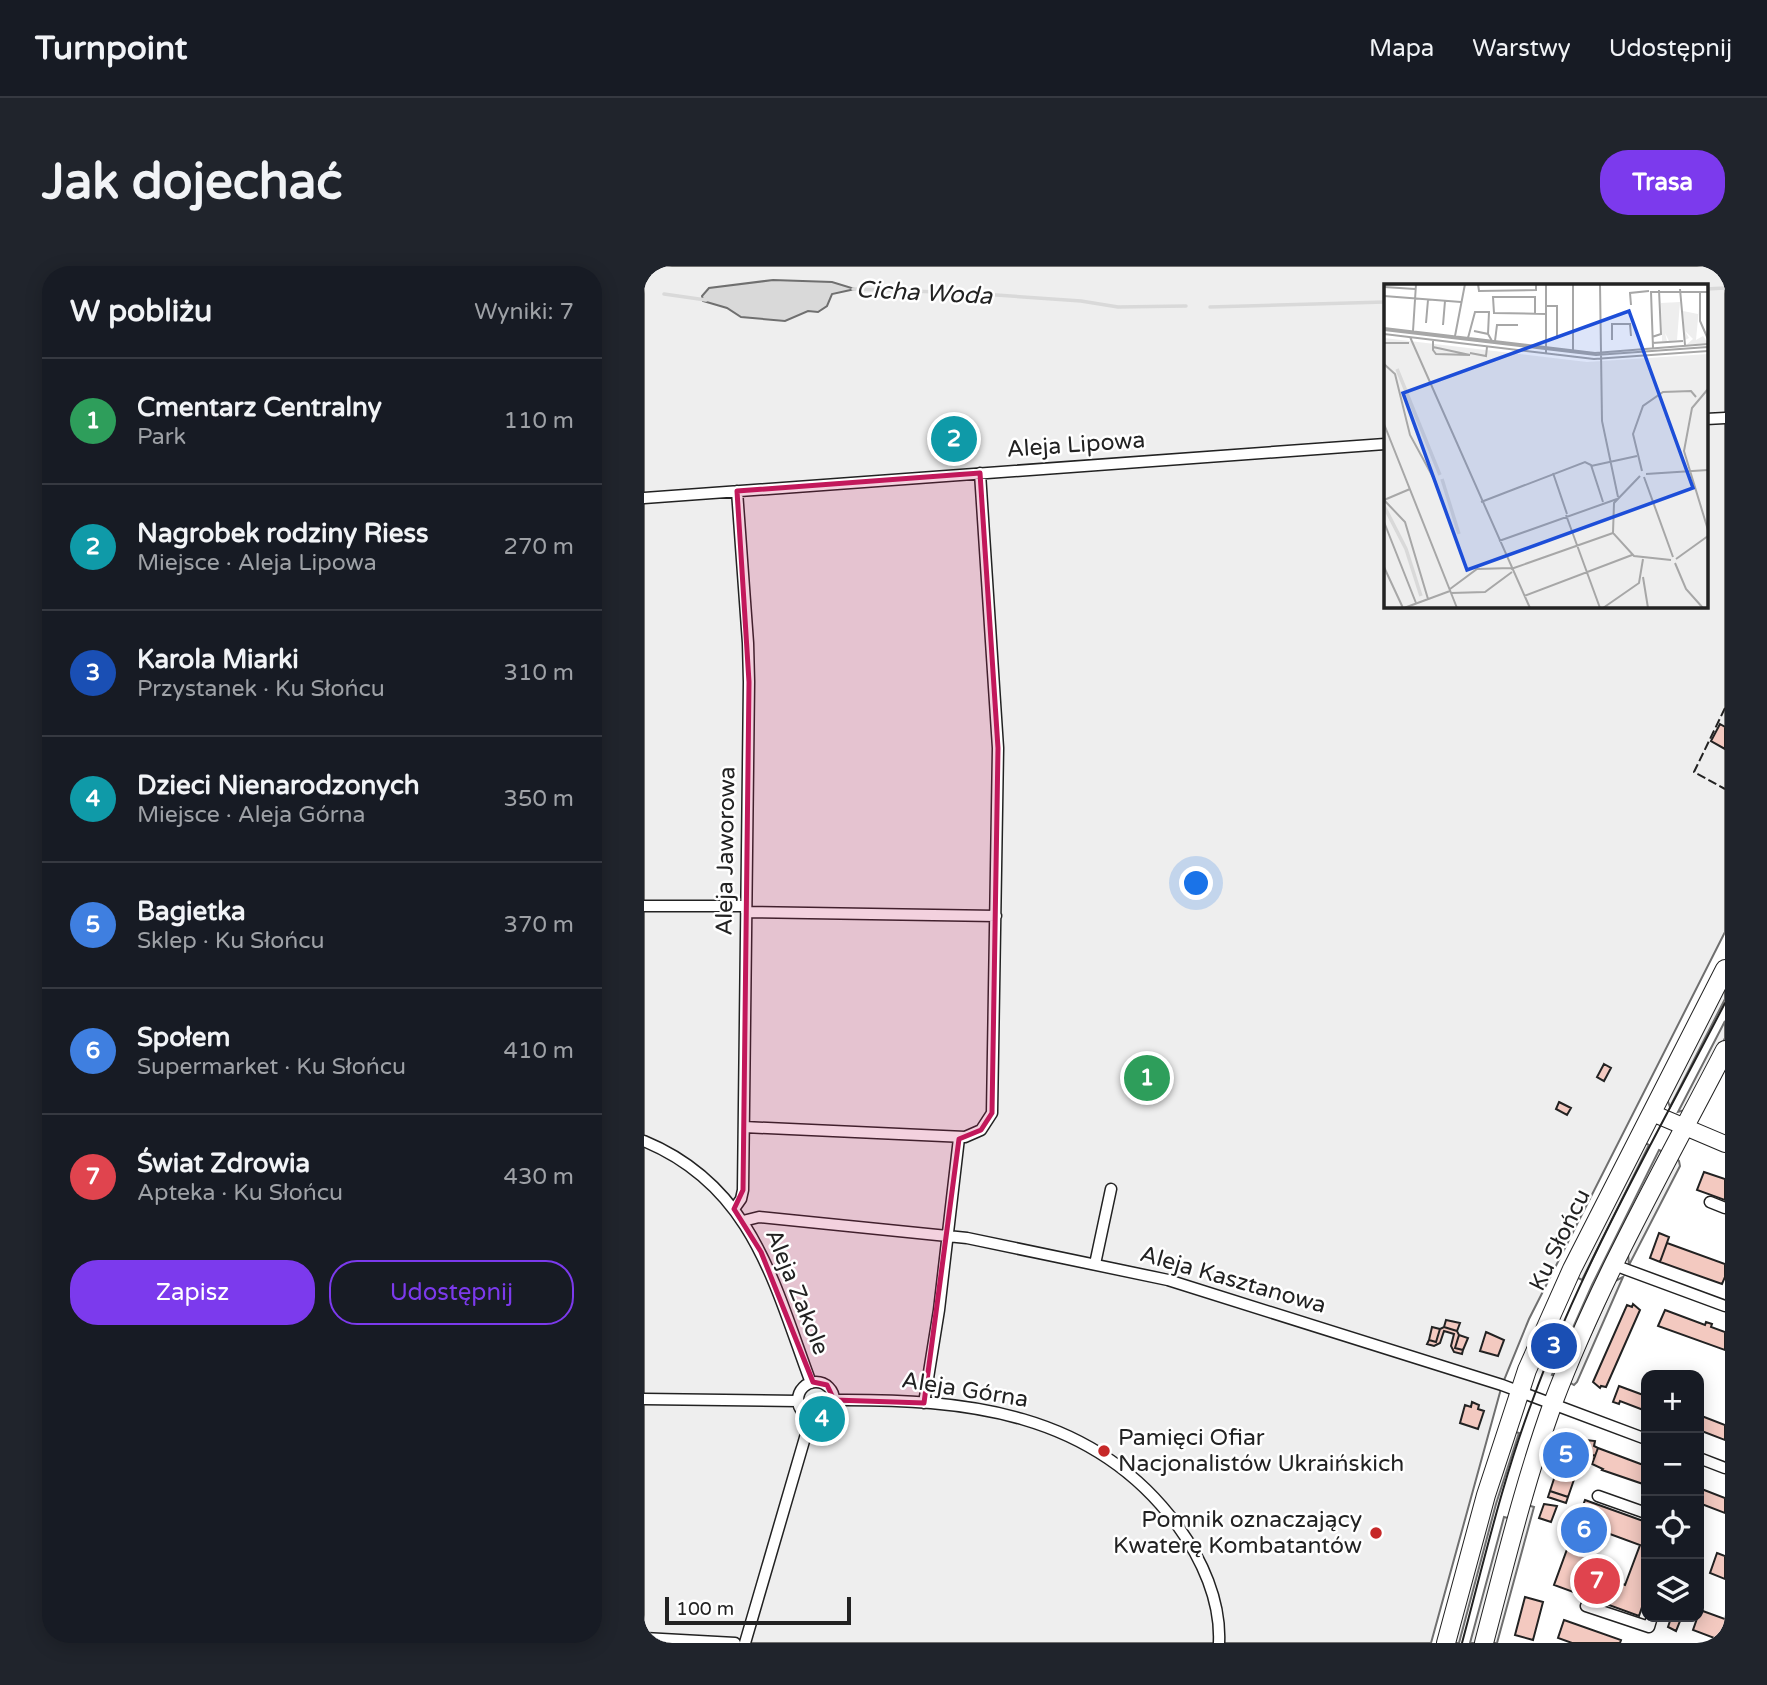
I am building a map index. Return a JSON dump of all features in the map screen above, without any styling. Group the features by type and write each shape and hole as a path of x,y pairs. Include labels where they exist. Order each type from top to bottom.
{"main road":[{"name":"Ku Słońcu","path":"1446,1643 1486,1495 1511,1388 1725,969"},
{"path":"1484,1643 1529,1478 1553,1404 1615,1265 1725,1050"}],"street":[{"name":"Aleja Lipowa","path":"644,498 1384,444"},
{"path":"744,1127 959,1138 981,1130 990,1119 993,1106 998,748 980,473"},
{"name":"Aleja Jaworowa","path":"734,1209 741,1199 743,1189 748,643 737,491"},
{"path":"644,906 996,916"},
{"path":"1652,1113 1684,1129 1725,1144"},
{"path":"924,1403 939,1310 959,1138"},
{"name":"Aleja Zakole","path":"644,1141 699,1174 743,1221 770,1272 811,1382"},
{"path":"1095,1264 1111,1189"},
{"path":"1710,1202 1725,1208"},
{"name":"Aleja Kasztanowa","path":"743,1221 760,1217 967,1238 1095,1264 1211,1292 1511,1388"},
{"path":"1615,1265 1725,1306"},
{"path":"811,1382 827,1385 832,1392 834,1400 827,1414 820,1417 811,1417 801,1410 798,1401 801,1389 811,1382"},
{"path":"1511,1388 1641,1436"},
{"path":"644,1399 798,1401"},
{"name":"Aleja Górna","path":"834,1400 885,1399 1004,1414 1045,1426 1083,1442 1133,1477 1170,1515 1199,1560 1215,1602 1219,1643"},
{"path":"745,1643 811,1417"},
{"path":"1704,1460 1725,1468"},
{"path":"1598,1496 1641,1511"},
{"path":"1586,1606 1649,1627 1651,1622"},
{"path":"644,1638 735,1643"}],"highlighted area":[{"path":"980,473 998,748 992,1113 981,1130 959,1139 924,1403 834,1400 827,1385 813,1382 761,1252 734,1209 743,1190 749,682 737,491"}],"shaded area":[{"path":"644,266 1725,266 1725,932 1529,1319 1502,1385 1431,1643 644,1643"},
{"path":"773,280 832,282 855,289 832,294 827,306 818,312 808,311 785,321 741,317 727,308 703,301 702,296 709,288"},
{"path":"1725,984 1725,999 1670,1107 1667,1099"},
{"path":"1725,1021 1725,1038 1693,1100 1685,1110 1678,1112"},
{"path":"1643,1142 1649,1145 1582,1280 1576,1277"},
{"path":"1659,1150 1665,1153 1558,1377 1552,1375 1592,1285"},
{"path":"1676,1158 1680,1166 1629,1265 1628,1254"},
{"path":"1623,1277 1574,1385 1569,1382 1615,1281"},
{"path":"1512,1431 1519,1433 1496,1504 1459,1643 1453,1643"},
{"path":"1527,1505 1534,1507 1497,1643 1490,1643"},
{"path":"1504,1517 1512,1519 1478,1643 1470,1643"}],"building":[{"path":"1720,724 1725,727 1725,749 1711,741"},
{"path":"1604,1064 1611,1068 1604,1081 1597,1077"},
{"path":"1559,1102 1571,1108 1567,1115 1556,1109"},
{"path":"1704,1172 1725,1179 1725,1200 1697,1190"},
{"path":"1659,1233 1669,1237 1660,1262 1650,1258"},
{"path":"1667,1243 1725,1264 1722,1284 1660,1262"},
{"path":"1633,1304 1640,1310 1606,1387 1600,1388 1593,1382 1627,1305 1632,1307"},
{"path":"1665,1310 1705,1325 1706,1322 1712,1324 1711,1327 1725,1332 1725,1350 1658,1326"},
{"path":"1446,1320 1460,1323 1457,1331 1444,1327"},
{"path":"1432,1327 1440,1329 1436,1342 1429,1340"},
{"path":"1444,1327 1457,1331 1459,1335 1455,1348 1463,1350 1462,1354 1454,1352 1451,1346 1454,1334 1444,1331 1440,1343 1434,1346 1427,1344 1429,1340 1436,1342 1440,1329"},
{"path":"1486,1332 1504,1340 1498,1356 1480,1351"},
{"path":"1459,1335 1468,1338 1463,1350 1455,1348"},
{"path":"1619,1386 1641,1394 1641,1409 1620,1401 1619,1404 1613,1402"},
{"path":"1472,1402 1484,1411 1478,1429 1460,1423 1465,1405 1471,1407"},
{"path":"1704,1417 1725,1425 1725,1440 1704,1432"},
{"path":"1576,1434 1586,1440 1595,1441 1594,1446 1598,1448 1595,1456 1584,1452 1586,1448 1572,1444"},
{"path":"1565,1445 1575,1449 1571,1463 1578,1468 1568,1497 1550,1491"},
{"path":"1598,1448 1641,1464 1641,1483 1602,1470 1592,1464"},
{"path":"1575,1449 1595,1456 1592,1464 1581,1460 1578,1468 1573,1466 1571,1463"},
{"path":"1704,1490 1725,1498 1725,1513 1704,1505"},
{"path":"1550,1491 1568,1497 1566,1503 1548,1497"},
{"path":"1585,1500 1641,1520 1639,1616 1554,1585","holes":["1599,1530 1640,1545 1625,1585 1584,1570"]},
{"path":"1544,1504 1557,1506 1551,1522 1539,1518"},
{"path":"1717,1553 1725,1556 1725,1579 1710,1573"},
{"path":"1525,1597 1543,1602 1533,1640 1515,1635"},
{"path":"1704,1611 1725,1619 1725,1642 1693,1630 1696,1622 1704,1622"},
{"path":"1564,1620 1621,1640 1620,1643 1572,1643 1558,1638"},
{"path":"1670,1622 1680,1622 1676,1631 1668,1627"}],"waterway":[{"name":"Cicha Woda","path":"1708,289 1725,288"},
{"name":"Cicha Woda","path":"853,289 967,293 1081,301 1118,307 1186,306"},
{"name":"Cicha Woda","path":"664,294 706,300"},
{"name":"Cicha Woda","path":"1210,307 1384,302"}],"tram line":[{"path":"1462,1643 1512,1459 1553,1348 1598,1248 1725,1003"}],"fence":[{"path":"1725,708 1694,772 1725,789"}],"place":[{"name":"Nagrobek rodziny Riess","path":"954,439"},
{"name":"Cmentarz Centralny","path":"1147,1078"},
{"name":"Karola Miarki","path":"1554,1346"},
{"name":"Dzieci Nienarodzonych","path":"822,1419"},
{"name":"Pamięci Ofiar Nacjonalistów Ukraińskich","path":"1104,1451"},
{"name":"Bagietka","path":"1566,1455"},
{"name":"Społem","path":"1584,1530"},
{"name":"Pomnik oznaczający Kwaterę Kombatantów","path":"1376,1533"},
{"name":"Świat Zdrowia","path":"1597,1581"}]}
